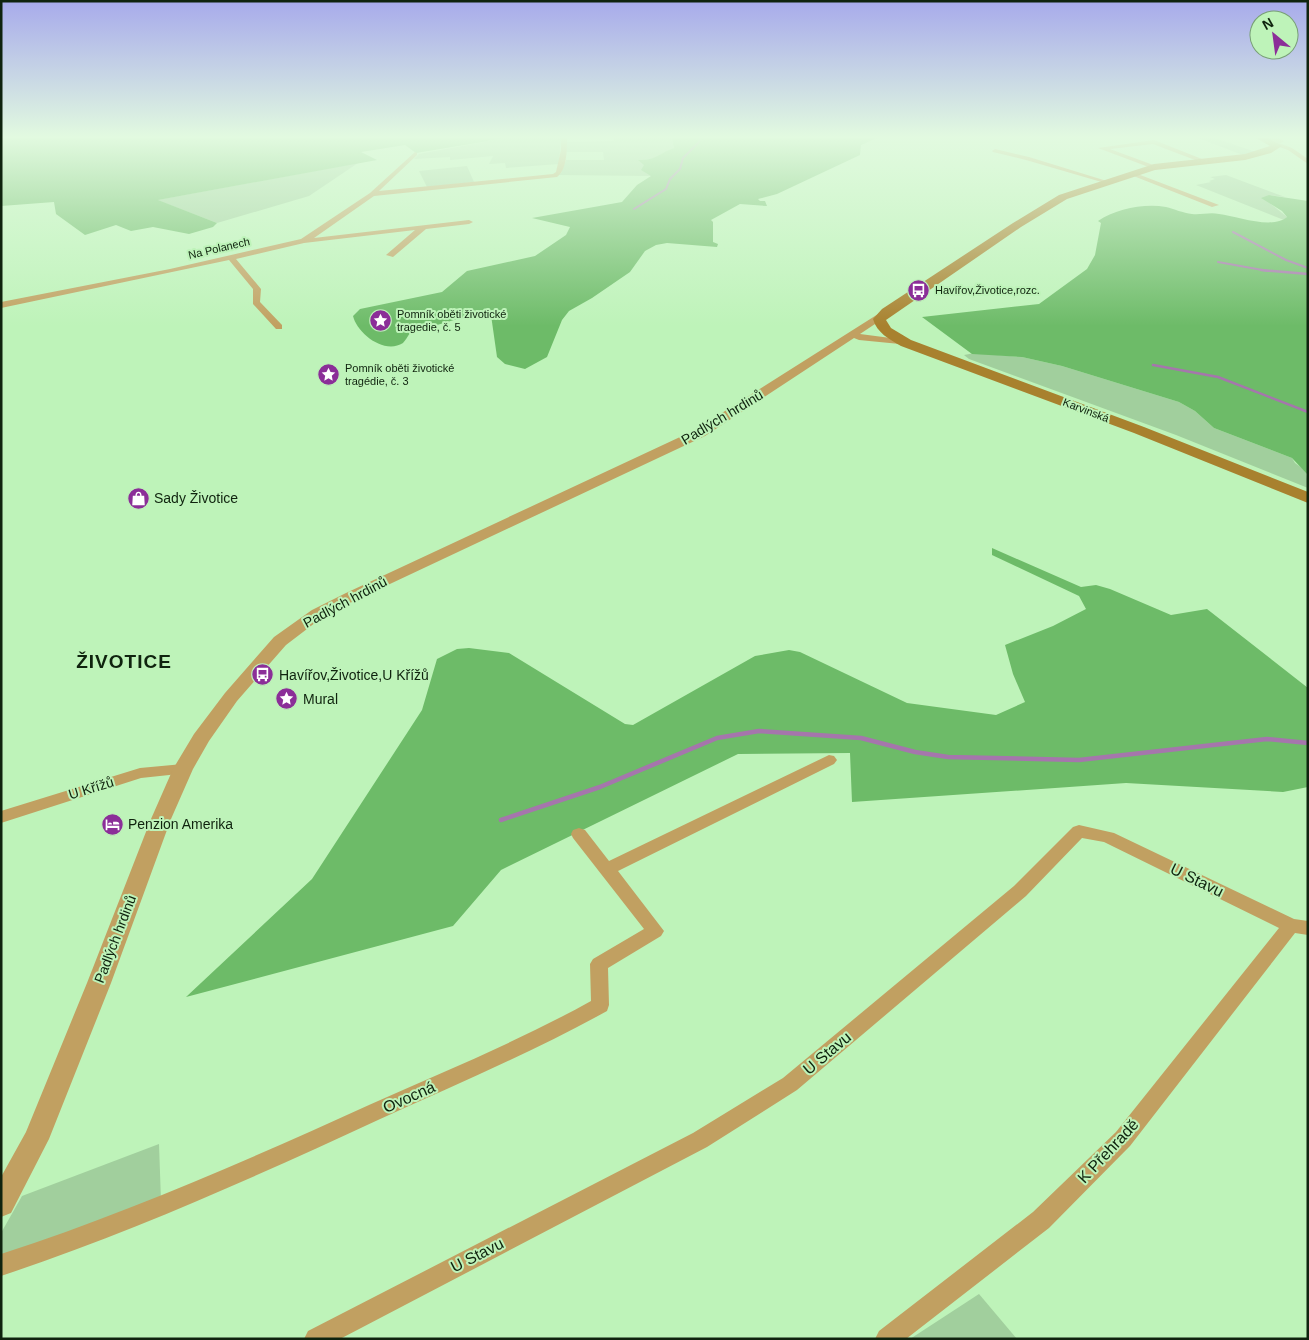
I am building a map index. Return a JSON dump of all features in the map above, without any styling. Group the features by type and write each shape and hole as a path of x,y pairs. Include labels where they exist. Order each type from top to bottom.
{"main road":[{"name":"Padlých hrdinů","path":"886,312 1056,201"},
{"path":"884,329 879,320 886,312"},
{"name":"Karvinská","path":"884,329 906,343 1139,430 1308,498"}],"street":[{"name":"Na Polanech","path":"1,305 170,271 304,241 363,201"},
{"path":"1203,201 1215,205"},
{"path":"304,241 469,222"},
{"path":"390,254 424,227"},
{"path":"230,257 257,289 256,302 279,327"},
{"name":"Padlých hrdinů","path":"1,1204 36,1139 99,983 160,818 182,769 207,729 256,666 280,641 318,613 700,433 839,343 859,333 886,312"},
{"name":"Padlých hrdinů","path":"859,333 884,329"},
{"path":"859,333 906,343"},
{"path":"607,869 829,760"},
{"name":"U Křížů","path":"1,817 140,773 182,769"},
{"name":"U Stavu","path":"316,1339 700,1140 790,1084 1020,891 1079,831 1108,837 1300,927"},
{"name":"Ovocná","path":"1,1265 77,1240 292,1150 552,1032 600,1005 599,964 655,930 579,834"},
{"name":"K Přehradě","path":"887,1339 1041,1220 1123,1139 1300,927"}],"green space":[{"path":"1,201 159,201 217,223 213,227 189,234 153,227 131,231 116,225 85,235 56,214 54,202 1,206"},
{"path":"158,201 294,201 217,223"},
{"path":"760,201 765,201 767,206 740,204 711,220 713,222 713,242 718,244 717,247 667,243 656,245 645,251 630,272 569,311 562,320 547,357 525,369 505,364 497,357 491,315 481,312 410,333 403,343 396,346 380,344 372,340 356,323 353,316 360,309 442,292 467,271 535,256 566,235 570,227 532,218 622,202"},
{"path":"1235,201 1270,201 1271,204 1287,217 1284,220"},
{"path":"1265,201 1308,201 1308,475 1292,458 1214,428 1195,411 1179,402 1062,366 1022,357 972,354 922,317 1039,304 1087,269 1095,255 1101,223 1098,221 1122,210 1158,206 1195,214 1216,213 1264,222 1281,221 1287,217 1282,211"},
{"path":"975,353 1022,357 1062,366 1179,402 1195,411 1214,428 1292,458 1295,463 1306,471 1308,488 1176,435 969,359 964,355"},
{"path":"992,548 1081,587 1096,585 1110,589 1171,615 1207,609 1308,688 1308,787 1283,792 1126,783 852,802 850,753 738,754 501,870 453,926 186,997 312,879 422,710 437,659 457,649 469,648 509,653 625,724 633,725 755,656 789,650 800,652 907,703 996,715 1025,702 1013,674 1005,645 1053,626 1086,609 1079,596 992,555"},
{"path":"159,1144 161,1201 1,1259 1,1233 22,1196"},
{"path":"979,1294 1017,1339 910,1339"}],"waterway":[{"path":"634,209 648,201"},
{"path":"1233,232 1286,260 1308,268"},
{"path":"1218,262 1264,270"},
{"path":"1264,270 1308,274"},
{"path":"1264,270 1268,271"},
{"path":"1153,365 1218,377 1308,412"},
{"path":"501,820 600,787 717,738 759,731 861,738 915,752 948,757 1079,760 1267,739 1308,743"}],"place":[{"name":"Havířov,Životice,rozc.","path":"919,290"},
{"name":"Pomník oběti životické tragedie, č. 5","path":"381,320"},
{"name":"Pomník oběti životické tragédie, č. 3","path":"329,374"},
{"name":"Sady Životice","path":"138,498"},
{"name":"Havířov,Životice,U Křížů","path":"263,675"},
{"name":"Mural","path":"287,699"},
{"name":"Penzion Amerika","path":"112,824"}],"district":[{"name":"ŽIVOTICE","path":"124,661"}]}
